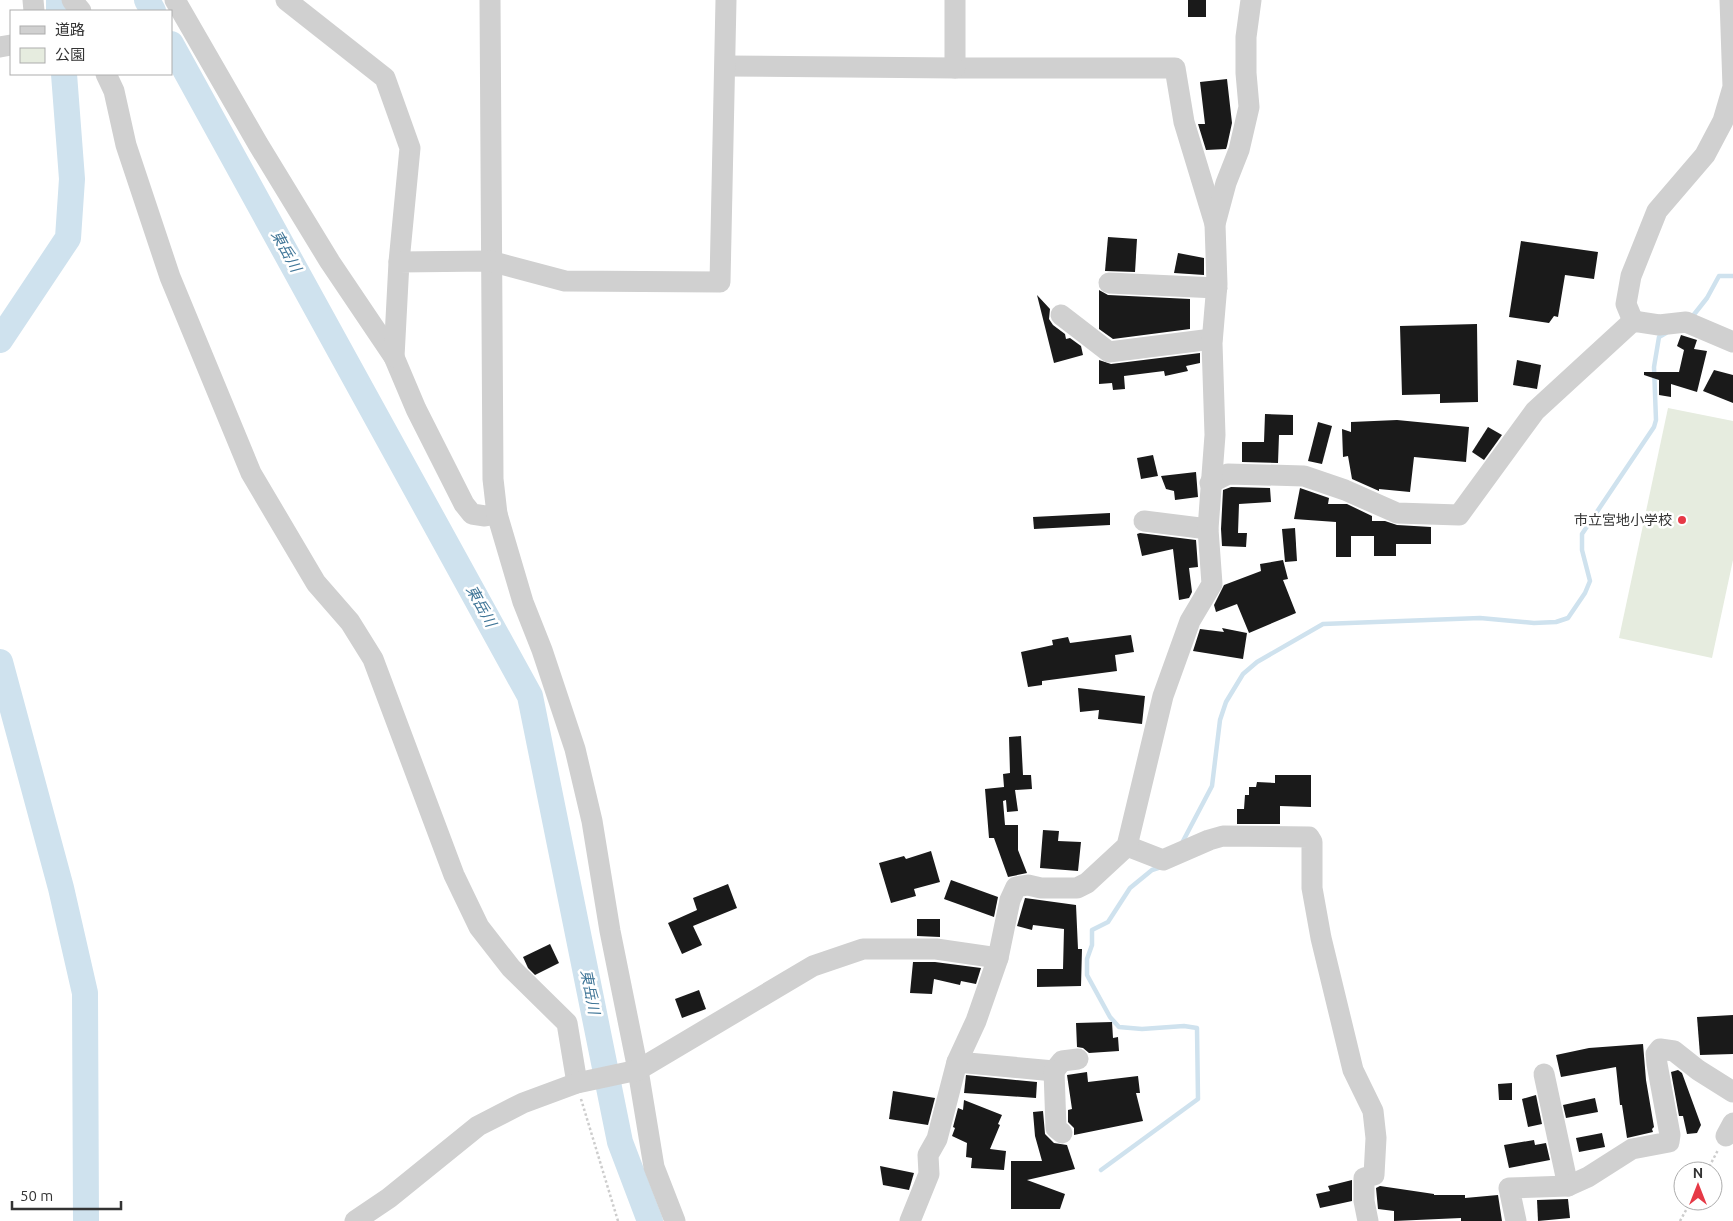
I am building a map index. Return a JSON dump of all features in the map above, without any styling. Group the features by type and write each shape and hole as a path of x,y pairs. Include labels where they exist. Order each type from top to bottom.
{"street":[{"path":"72,0 80,10"},
{"path":"175,0 258,144 330,262 394,357 416,409 464,504 472,514 485,516 497,514"},
{"path":"286,0 385,78 410,148 399,262 394,357"},
{"path":"490,0 490,260 493,479 497,514 523,602 542,650 575,750 592,821 610,931 638,1070 654,1167 675,1221"},
{"path":"399,262 490,260 565,281 720,282 726,0"},
{"path":"955,0 955,68"},
{"path":"910,1221 929,1174 928,1155 937,1139 957,1062 976,1021 998,958 1010,900 1016,887 1028,884 1041,888 1077,888 1087,883 1126,846 1163,696 1190,621 1212,584 1208,528 1215,435 1212,339 1216,288 1215,224 1226,183 1239,150 1249,107 1246,73 1246,38 1251,0"},
{"path":"1634,321 1626,304 1631,276 1657,211 1705,156 1723,121 1733,87 1730,0"},
{"path":"726,66 1175,68 1184,122 1215,224"},
{"path":"106,75 114,91 126,145 170,277 251,473 316,583 350,622 373,659 454,875 479,927 511,968 567,1022 576,1083"},
{"path":"1109,283 1216,288"},
{"path":"1061,316 1101,353 1212,339"},
{"path":"1634,321 1659,325 1686,322 1731,336"},
{"path":"1210,483 1228,474 1304,476 1345,490 1397,513 1459,515 1535,412 1634,321"},
{"path":"1144,521 1208,528"},
{"path":"1126,846 1163,860 1223,836 1309,837 1312,842 1312,888 1332,989 1353,1070 1373,1111 1376,1138 1374,1175 1364,1178 1364,1201 1368,1221"},
{"path":"355,1221 389,1198 478,1126 523,1103 576,1083 638,1070 813,966 863,949 936,949 998,958"},
{"path":"1516,1221 1509,1188 1568,1186 1588,1178 1632,1149 1670,1142 1657,1064 1656,1054 1660,1049 1674,1051 1698,1070 1733,1092"},
{"path":"1062,1133 1056,1128 1054,1072 1062,1061 1078,1059"},
{"path":"957,1062 1054,1072"},
{"path":"1544,1074 1568,1186"}],"path":[{"path":"576,1083 618,1221"},
{"path":"1712,1161 1729,1129"}],"green space":[{"name":"市立宮地小学校","path":"1668,408 1733,421 1733,560 1712,658 1619,638"}],"building":[{"path":"1188,0 1206,0 1206,17 1188,17"},
{"path":"1227,79 1232,123 1227,146 1226,149 1206,150 1198,124 1205,124 1200,82"},
{"path":"1108,237 1137,239 1135,272 1105,271"},
{"path":"1521,241 1598,252 1594,279 1565,275 1558,317 1554,316 1549,323 1509,317"},
{"path":"1178,253 1204,258 1204,275 1174,273"},
{"path":"1099,290 1108,295 1190,299 1190,329 1113,339 1099,329"},
{"path":"1037,295 1050,309 1049,319 1053,325 1065,334 1066,339 1070,338 1081,346 1083,355 1054,363"},
{"path":"1477,324 1478,402 1440,403 1440,394 1402,395 1400,326"},
{"path":"1681,335 1697,340 1694,349 1707,351 1697,392 1671,384 1671,397 1659,395 1659,380 1644,375 1644,372 1679,372 1684,350 1677,346"},
{"path":"1200,353 1200,363 1186,366 1188,371 1165,376 1164,371 1124,376 1125,389 1113,390 1112,383 1099,384 1099,360 1111,364"},
{"path":"1517,360 1541,365 1537,389 1513,385"},
{"path":"1714,370 1733,375 1733,403 1703,391"},
{"path":"1265,414 1293,415 1293,435 1279,435 1278,463 1242,462 1242,442 1264,442"},
{"path":"1397,420 1469,427 1466,462 1414,457 1410,492 1379,489 1379,491 1352,479 1348,456 1343,457 1342,429 1351,432 1351,422"},
{"path":"1318,422 1332,426 1322,464 1308,461"},
{"path":"1488,427 1502,435 1484,460 1472,452"},
{"path":"1153,455 1158,476 1141,479 1137,458"},
{"path":"1196,472 1198,497 1175,500 1174,491 1166,489 1161,476"},
{"path":"1231,487 1270,488 1271,502 1239,504 1238,533 1247,533 1246,547 1222,546 1223,490"},
{"path":"1300,488 1329,498 1328,504 1347,504 1372,516 1372,521 1431,527 1431,544 1396,544 1396,556 1374,556 1374,536 1351,536 1351,557 1336,557 1336,522 1294,519"},
{"path":"1110,513 1110,525 1034,529 1033,517"},
{"path":"1295,528 1297,561 1285,562 1282,529"},
{"path":"1137,534 1196,540 1198,567 1189,568 1192,592 1189,598 1179,600 1173,549 1142,556"},
{"path":"1283,560 1288,579 1283,580 1296,613 1249,633 1237,604 1216,612 1214,605 1224,585 1261,571 1260,564"},
{"path":"1222,628 1247,633 1243,659 1193,651 1200,629 1224,632"},
{"path":"1131,635 1134,652 1115,655 1117,671 1042,681 1042,685 1028,687 1021,652 1053,645 1052,640 1068,637 1070,643"},
{"path":"1078,688 1145,696 1142,724 1098,719 1099,710 1080,712"},
{"path":"1021,736 1023,775 1031,775 1032,789 1015,790 1018,811 1007,812 1006,800 1003,801 1005,825 1018,825 1018,850 1027,873 1008,877 994,838 989,838 985,789 1004,787 1003,774 1010,773 1009,737"},
{"path":"1275,775 1311,775 1311,807 1280,806 1280,824 1237,824 1237,809 1244,809 1245,795 1249,795 1249,787 1256,787 1257,782 1275,783"},
{"path":"1043,830 1059,831 1058,841 1081,842 1078,871 1040,868"},
{"path":"931,851 940,882 914,889 916,896 891,903 879,863 904,856 906,859"},
{"path":"951,880 998,897 994,917 944,899"},
{"path":"728,884 737,908 693,926 702,945 682,954 668,923 697,910 693,898"},
{"path":"1025,898 1076,905 1078,949 1082,949 1081,986 1037,987 1037,969 1063,969 1064,929 1033,925 1032,930 1017,926"},
{"path":"917,919 940,919 940,937 917,936"},
{"path":"550,944 559,963 535,975 528,968 523,957"},
{"path":"913,962 935,962 981,968 976,984 961,981 960,985 934,979 932,994 910,993"},
{"path":"699,990 706,1009 682,1018 675,999"},
{"path":"1733,1015 1733,1054 1700,1055 1697,1017"},
{"path":"1112,1022 1113,1038 1118,1037 1119,1051 1089,1053 1083,1048 1077,1047 1076,1023"},
{"path":"1643,1044 1646,1080 1654,1127 1652,1129 1653,1132 1627,1138 1622,1105 1620,1105 1616,1067 1561,1077 1556,1055 1589,1048"},
{"path":"1678,1070 1682,1073 1701,1125 1697,1133 1687,1134 1683,1116 1679,1116 1671,1072"},
{"path":"1087,1072 1088,1082 1138,1076 1140,1093 1136,1093 1143,1121 1074,1135 1074,1128 1068,1122 1068,1110 1072,1109 1067,1075"},
{"path":"966,1075 1037,1082 1036,1098 964,1093"},
{"path":"1512,1083 1512,1100 1499,1100 1498,1084"},
{"path":"893,1091 935,1098 928,1125 889,1119"},
{"path":"1536,1095 1542,1124 1528,1127 1522,1099"},
{"path":"1595,1098 1598,1112 1566,1118 1563,1105"},
{"path":"964,1100 1002,1115 990,1149 1006,1151 1004,1170 971,1168 972,1158 966,1157 967,1143 952,1136 958,1108 963,1110"},
{"path":"1043,1111 1045,1134 1054,1143 1067,1145 1075,1169 1027,1180 1065,1194 1060,1209 1011,1209 1011,1161 1042,1161 1035,1136 1033,1112"},
{"path":"1602,1133 1605,1147 1579,1152 1576,1138"},
{"path":"1534,1140 1535,1145 1546,1143 1550,1160 1509,1168 1504,1145"},
{"path":"880,1166 914,1173 909,1190 883,1185"},
{"path":"1352,1180 1352,1201 1320,1208 1316,1194 1330,1191 1328,1186"},
{"path":"1380,1186 1434,1195 1465,1195 1465,1198 1498,1195 1502,1221 1461,1221 1461,1218 1394,1221 1394,1211 1378,1209 1376,1188"},
{"path":"1568,1199 1570,1218 1538,1221 1537,1200"}],"waterway":[{"path":"59,0 59,10"},
{"name":"東岳川","path":"147,0 152,10"},
{"name":"東岳川","path":"172,46 530,696 620,1142 650,1221"},
{"path":"0,340 68,238 72,179 64,75"},
{"path":"1692,317 1707,298 1719,276 1733,276"},
{"path":"1182,843 1212,786 1220,720 1226,702 1243,674 1257,662 1323,624 1480,618 1534,623 1556,622 1568,618 1585,593 1590,581 1582,550 1582,534 1654,427 1656,420 1654,367 1659,337 1666,333"},
{"path":"0,662 61,888 85,993 86,1221"},
{"path":"1101,1170 1198,1099 1197,1028 1184,1026 1142,1029 1119,1027 1110,1017 1087,975 1087,959 1092,945 1092,930 1108,922 1130,888 1152,870 1161,867"}],"place":[{"name":"市立宮地小学校","path":"1682,520"}]}
